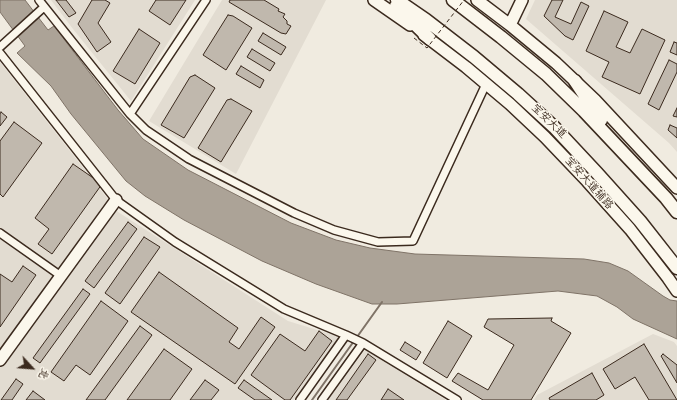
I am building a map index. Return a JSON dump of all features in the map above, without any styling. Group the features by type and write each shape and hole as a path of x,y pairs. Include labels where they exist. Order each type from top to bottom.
{"main road":[{"name":"宝安大道辅路","path":"374,0 466,67 510,104 545,137 630,229 676,289"},
{"path":"390,0 430,40"},
{"name":"宝安大道","path":"397,0 474,57 554,127 635,216 677,268"},
{"path":"453,0 546,74 584,111 666,198 677,212"},
{"path":"477,0 556,63 595,100 677,188"},
{"path":"510,25 522,0"},
{"path":"575,81 620,149"},
{"path":"0,360 116,200"}],"street":[{"path":"39,0 130,114 146,130 189,159 294,213 334,230 378,242 413,240 486,84"},
{"path":"130,114 206,0"},
{"path":"0,47 44,7"},
{"path":"0,53 116,200 175,242 284,309 361,342 457,400"},
{"path":"0,233 61,276"},
{"path":"300,400 348,336"},
{"path":"322,400 361,342"}],"path":[{"path":"414,38 427,48 464,0"}],"shaded area":[{"path":"0,0 25,0 48,30 54,26 118,110 143,139 188,170 291,223 336,240 370,248 415,254 584,259 609,263 628,271 670,300 677,301 677,339 633,319 617,307 597,296 558,291 397,304 372,304 316,284 262,261 184,220 145,196 126,181 71,114 51,86 17,53 25,46 0,12"},
{"path":"51,0 195,0 131,101"},
{"path":"222,0 326,0 236,174 149,121"},
{"path":"535,0 677,0 677,152 669,143 526,19"},
{"path":"0,62 118,212 288,321 340,337 294,400 0,400"},
{"path":"653,334 674,342 677,346 677,400 534,400 537,395"},
{"path":"365,350 446,400 328,400"}],"building":[{"path":"56,0 66,0 76,13 69,17"},
{"path":"92,0 105,0 110,3 98,23 111,42 97,52 78,24"},
{"path":"156,0 186,0 170,25 149,11"},
{"path":"230,0 264,0 279,9 278,11 285,14 283,17 287,21 287,24 291,26 286,34 281,33 229,2"},
{"path":"552,0 563,0 555,17 571,24 581,2 589,6 573,40 565,36 544,16"},
{"path":"604,11 628,22 616,47 630,53 642,29 665,40 640,94 602,77 609,62 586,51"},
{"path":"228,15 233,16 252,28 226,70 203,55"},
{"path":"139,29 160,43 135,84 113,71"},
{"path":"263,33 286,47 281,55 258,41"},
{"path":"674,42 677,43 677,55 670,52"},
{"path":"252,49 275,63 270,71 247,57"},
{"path":"669,60 677,64 677,72 659,110 648,104"},
{"path":"241,66 264,80 260,88 236,74"},
{"path":"195,75 215,88 184,138 161,125 190,77"},
{"path":"231,99 252,111 221,162 198,148 227,100"},
{"path":"677,108 677,117 673,116"},
{"path":"1,112 7,117 0,126 0,114"},
{"path":"14,122 42,143 3,197 0,194 0,141"},
{"path":"670,125 677,128 677,138 668,130"},
{"path":"73,164 102,184 52,254 38,244 49,229 35,218"},
{"path":"128,222 137,229 94,288 85,281"},
{"path":"144,237 160,247 120,304 105,293"},
{"path":"23,266 36,275 0,327 0,274 12,282"},
{"path":"159,272 238,328 229,342 239,349 261,317 275,327 235,384 131,312"},
{"path":"83,289 90,294 40,363 33,358"},
{"path":"101,301 128,321 90,375 76,365 64,381 51,372"},
{"path":"552,318 551,321 571,333 531,400 483,400 452,381 458,373 488,390 514,345 484,327 488,319"},
{"path":"448,321 472,336 447,378 423,363"},
{"path":"140,326 152,335 105,400 86,400"},
{"path":"319,331 332,341 290,400 285,400 251,375 280,334 305,351"},
{"path":"405,342 421,352 416,360 400,350"},
{"path":"644,344 677,400 649,400 635,377 615,389 603,369"},
{"path":"164,349 192,369 170,400 127,400"},
{"path":"368,354 376,360 347,400 336,400"},
{"path":"663,354 677,365 677,383 661,356"},
{"path":"592,373 604,395 596,400 550,400 549,398"},
{"path":"16,379 23,384 12,400 1,400"},
{"path":"205,380 219,390 211,400 190,400"},
{"path":"244,380 272,400 255,400 238,388"},
{"path":"388,389 404,400 381,400"},
{"path":"33,391 45,400 26,400"}],"waterway":[{"path":"357,337 382,302"},
{"path":"312,400 354,341"}]}
